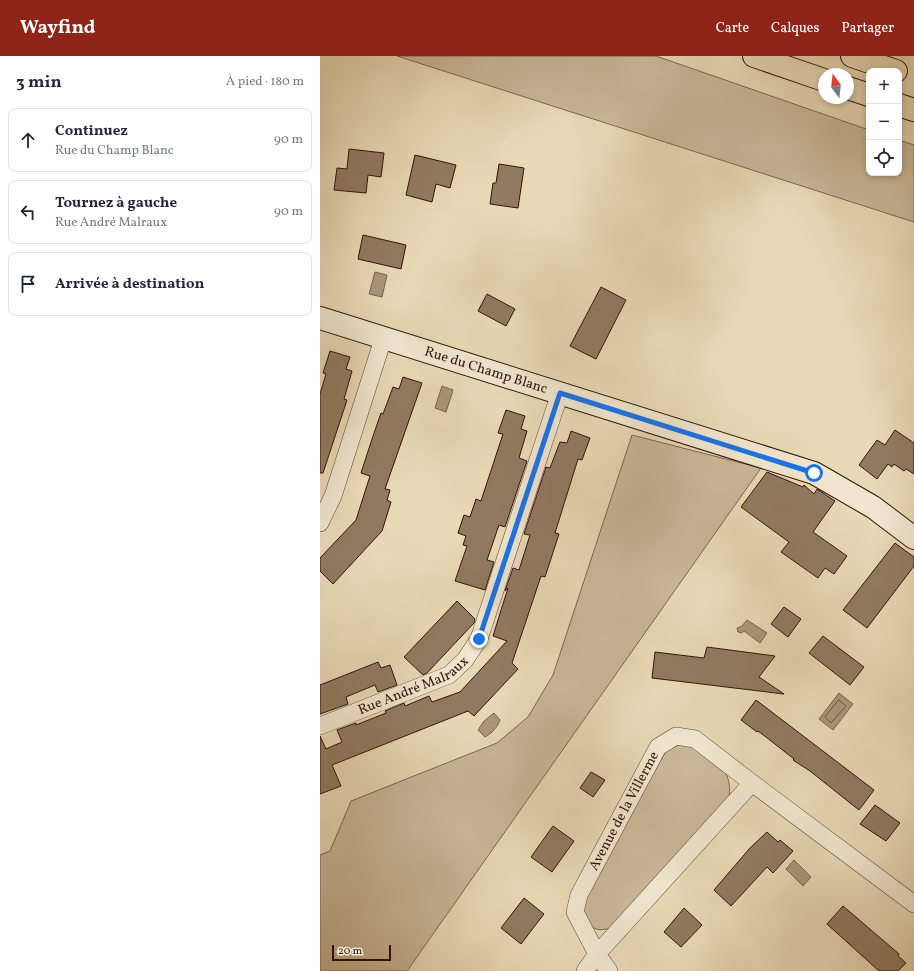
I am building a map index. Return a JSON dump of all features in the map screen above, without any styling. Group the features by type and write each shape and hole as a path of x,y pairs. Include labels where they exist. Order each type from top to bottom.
{"highway":[{"path":"754,56 818,78"},
{"path":"852,56 887,68"},
{"path":"902,73 914,77"},
{"path":"854,90 866,94"},
{"path":"902,106 914,110"}],"street":[{"name":"Rue du Champ Blanc","path":"320,318 384,336 814,473 872,507 914,538"},
{"path":"320,523 333,496 384,336"},
{"name":"Rue André Malraux","path":"320,726 449,675 465,660 479,639 560,393"},
{"name":"Avenue de la Villerme","path":"609,971 597,954 575,912 579,895 658,747 676,736 695,739 914,904"},
{"path":"585,971 597,954 752,783"}],"shaded area":[{"path":"397,56 656,56 866,129 866,176 902,176 902,141 914,145 914,222"},
{"path":"632,435 761,468 407,971 320,971 320,855 330,851 351,801 497,743 528,717 553,675"},
{"path":"690,744 713,760 724,771 730,787 729,798 613,927 599,930 594,928 585,916 581,903 666,751 678,745"}],"water":[{"path":"375,272 387,275 382,297 369,294"},
{"path":"442,386 453,390 446,412 435,408"},
{"path":"747,620 767,633 760,643 744,631 741,633 738,632 737,628 742,626"},
{"path":"839,693 853,704 833,730 819,719"},
{"path":"494,713 500,720 494,730 485,737 478,730 484,721"},
{"path":"794,860 811,877 803,886 786,869"}],"building":[{"path":"349,149 384,153 381,177 368,175 366,193 334,190 337,168 347,169"},
{"path":"415,155 456,165 450,188 436,184 432,202 406,195"},
{"path":"499,164 524,168 518,208 490,204 493,183 496,183"},
{"path":"363,235 406,245 401,269 358,259"},
{"path":"601,287 626,300 596,359 570,346"},
{"path":"487,294 515,309 506,326 478,311"},
{"path":"330,351 350,357 346,369 352,371 344,399 347,400 323,473 320,473 320,394 326,374 323,373"},
{"path":"403,377 422,383 385,489 390,490 387,500 391,502 382,531 333,584 320,571 320,558 356,520 370,476 361,473 372,439 381,413 383,414 393,387 399,389"},
{"path":"506,410 525,416 521,429 527,431 519,458 527,461 505,527 499,525 487,560 494,562 485,590 455,581 467,546 463,545 466,536 458,533 464,515 470,517 476,499 481,501 503,434 498,433"},
{"path":"895,430 914,443 914,474 906,469 904,471 894,464 892,467 888,464 877,479 859,465 877,440 885,445"},
{"path":"571,431 590,438 582,460 578,459 555,533 559,534 545,577 541,576 512,663 518,669 474,716 468,711 332,765 341,786 320,794 320,736 326,749 342,742 337,730 356,723 356,725 386,713 385,711 404,703 405,706 429,696 432,702 460,692 507,641 493,636 508,588 505,591 513,568 519,570 530,535 524,534 546,467 550,468 560,442 567,443"},
{"path":"767,472 803,487 804,485 814,494 817,489 835,501 813,532 847,556 834,574 825,568 818,578 781,552 789,542 741,507"},
{"path":"895,543 914,557 914,566 867,628 843,610"},
{"path":"457,601 475,619 474,623 427,673 423,675 404,657"},
{"path":"784,607 801,619 788,637 771,624"},
{"path":"823,636 864,667 850,685 809,653"},
{"path":"707,647 775,656 759,677 784,694 652,678 655,652 704,658"},
{"path":"378,662 381,668 390,665 397,685 378,692 375,685 346,697 348,704 320,714 320,685"},
{"path":"756,700 874,790 859,810 810,771 793,760 794,759 766,737 741,720"},
{"path":"591,772 605,780 593,797 580,788"},
{"path":"875,805 900,823 886,841 860,824"},
{"path":"553,826 574,841 552,872 531,857"},
{"path":"767,832 778,842 780,840 793,851 773,873 767,867 731,906 714,890 750,848"},
{"path":"524,898 544,914 521,944 501,928"},
{"path":"843,906 899,954 898,956 906,963 898,971 879,971 827,924"},
{"path":"684,908 702,925 681,947 664,932"}],"route":[{"path":"479,639 560,393 814,473"}]}
